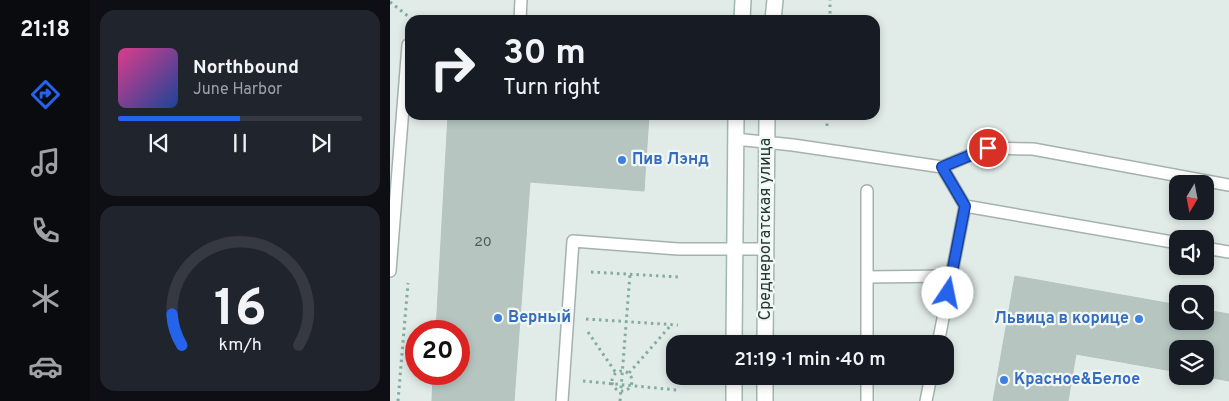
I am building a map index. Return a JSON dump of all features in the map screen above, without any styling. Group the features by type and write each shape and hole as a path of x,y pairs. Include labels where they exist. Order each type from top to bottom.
{"street":[{"path":"742,15 743,0"},
{"path":"774,15 775,0"},
{"name":"Среднерогатская улица","path":"734,335 736,120"},
{"name":"Среднерогатская улица","path":"765,335 767,120"},
{"path":"734,385 734,401"},
{"path":"765,385 765,401"}],"lane":[{"path":"520,15 521,0"},
{"path":"390,271 405,83"},
{"path":"736,140 766,141 942,167 988,148 1033,149 1229,185"},
{"path":"940,335 965,206 942,167"},
{"path":"867,191 867,335"},
{"path":"965,206 1169,242"},
{"path":"562,401 563,379 574,318 571,270 573,241 678,249 765,248"},
{"path":"1214,250 1229,252"},
{"path":"867,277 951,276"},
{"path":"867,385 867,401"},
{"path":"926,401 929,385"}],"path":[{"path":"830,0 830,15"},
{"path":"390,2 407,15"},
{"path":"827,120 827,126"},
{"path":"571,270 678,277"},
{"path":"620,401 630,274"},
{"path":"574,318 678,325"},
{"path":"574,318 616,373"},
{"path":"629,374 672,324"},
{"path":"612,384 615,389 621,392 631,386 632,379 629,374 623,371 616,373"},
{"path":"612,384 616,373"},
{"path":"563,379 677,390"}],"building":[{"path":"448,120 649,120 644,191 530,182 514,401 432,401 433,385 470,385 470,320 437,320"},
{"path":"1015,276 1169,303 1169,330 1214,330 1214,312 1229,314 1229,381 1214,378 1214,340 1169,340 1169,370 1076,354 1068,401 993,401"}],"place":[{"name":"Пив Лэнд","path":"622,160"},
{"name":"Верный","path":"498,318"},
{"name":"Львица в корице","path":"1139,319"},
{"name":"Красное&Белое","path":"1004,380"}],"route":[{"path":"948,293 965,206 942,167 988,148"}]}
